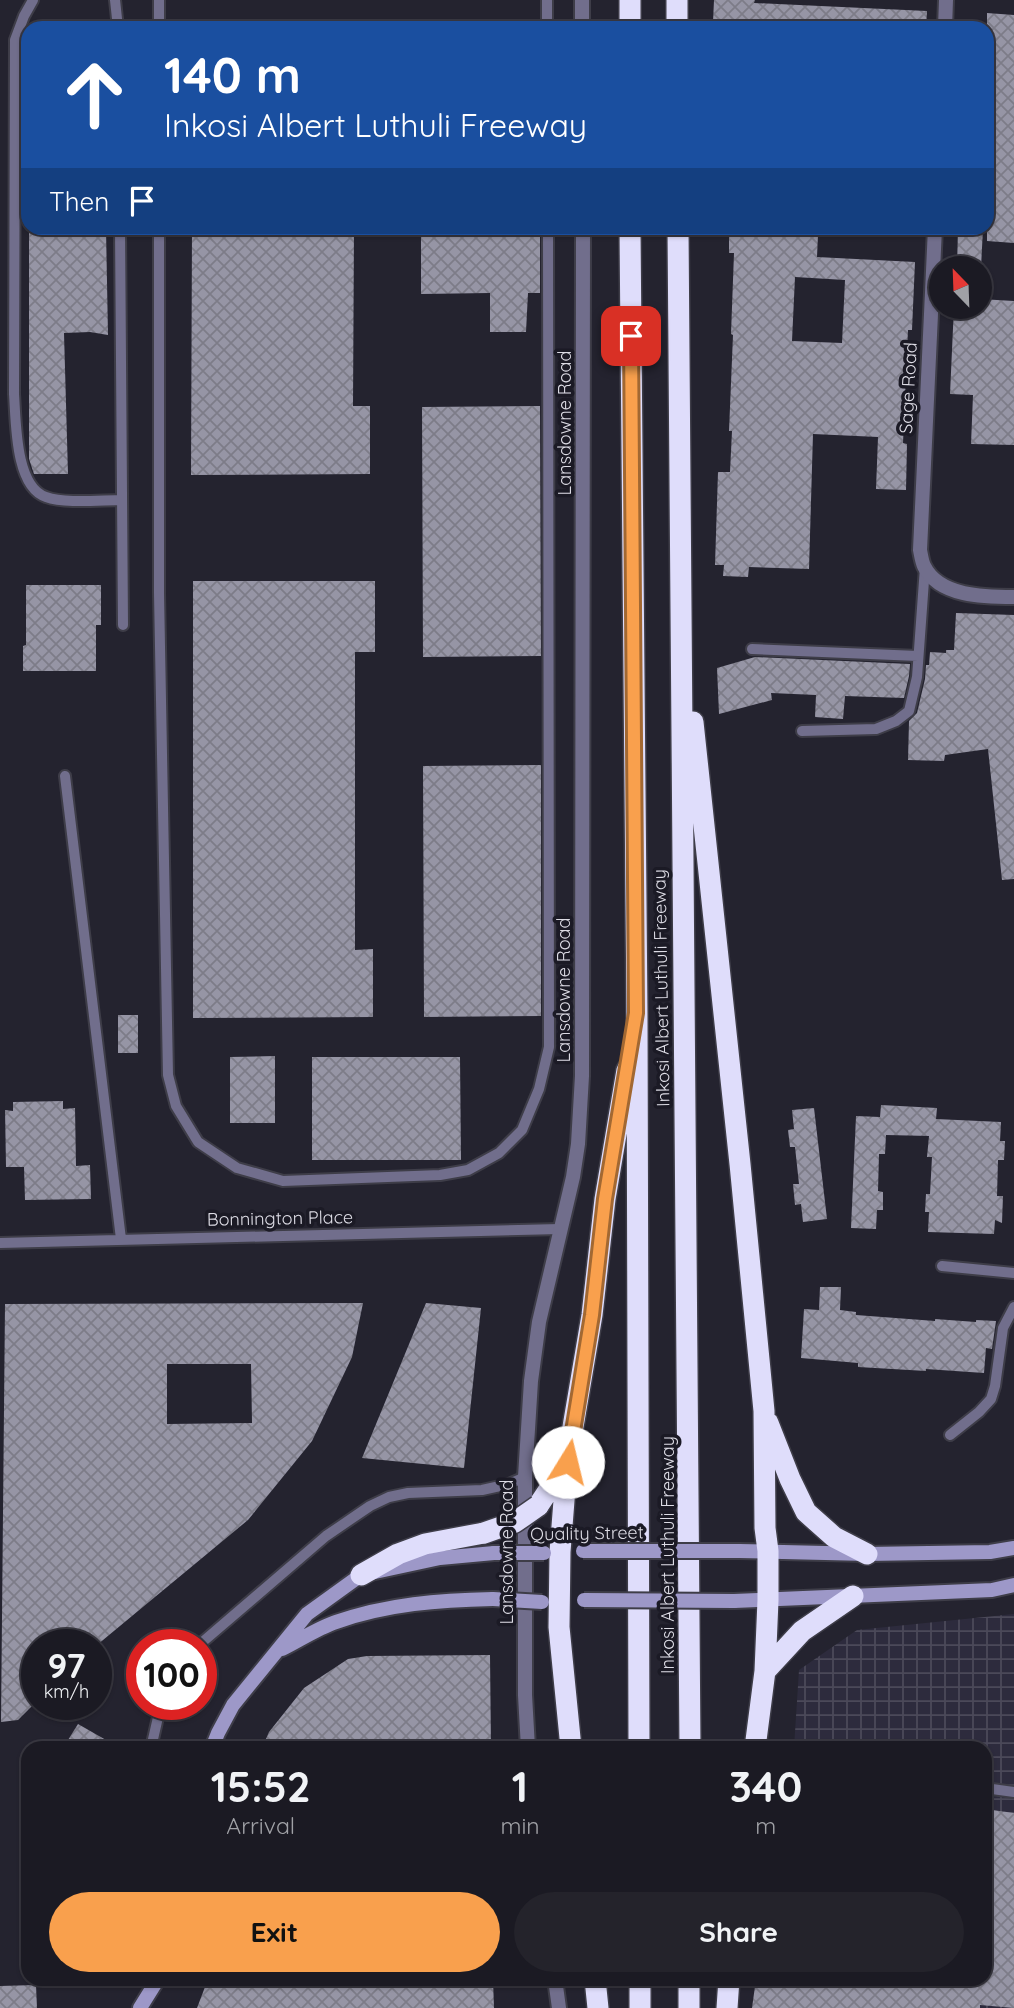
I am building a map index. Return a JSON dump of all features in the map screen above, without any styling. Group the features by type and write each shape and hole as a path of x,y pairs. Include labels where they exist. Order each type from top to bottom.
{"highway":[{"path":"630,0 630,21"},
{"path":"677,0 677,21"},
{"name":"Inkosi Albert Luthuli Freeway","path":"630,235 639,1741"},
{"name":"Inkosi Albert Luthuli Freeway","path":"678,235 690,1741"},
{"path":"679,603 729,1056 764,1411 768,1600 765,1671 756,1741"},
{"path":"570,1741 559,1627 551,1601 552,1552 592,1315 605,1199 636,1013"},
{"path":"764,1411 790,1479 806,1512 834,1537 867,1554"},
{"path":"361,1575 398,1554 425,1544 484,1533 515,1522 538,1506 568,1462"},
{"path":"765,1671 802,1631 853,1596"},
{"path":"596,1986 598,2008"},
{"path":"640,1986 640,2008"},
{"path":"689,1986 689,2008"},
{"path":"727,2008 729,1986"}],"street":[{"path":"582,0 582,21"},
{"path":"945,21 946,0"},
{"name":"Lansdowne Road","path":"528,1741 525,1695 525,1477 531,1381 539,1322 573,1177 582,1076 583,235"},
{"name":"Sage Road","path":"925,567 920,550 935,235"},
{"path":"925,567 937,582 951,590 994,597 1014,597"},
{"name":"Quality Street","path":"215,1741 233,1705 307,1614 361,1575 440,1558 494,1553 768,1551 867,1554 990,1552 1013,1548"},
{"name":"Quality Street","path":"278,1651 334,1622 388,1607 453,1600 734,1601 992,1590 1014,1585"},
{"path":"140,2008 154,1986"},
{"path":"556,1986 559,2008"}],"lane":[{"path":"22,21 33,0"},
{"path":"115,0 117,21"},
{"path":"159,0 159,21"},
{"path":"547,0 547,21"},
{"path":"21,24 15,40 14,394 19,448 26,476 34,489 44,497 59,500 122,500"},
{"path":"120,235 123,625"},
{"path":"159,235 159,593 168,1075 176,1106 198,1142 237,1168 283,1181 440,1175 468,1170 499,1153 522,1130 539,1089 549,1047 548,235"},
{"path":"802,731 876,729 897,721 909,711 915,692 925,567"},
{"path":"752,649 918,656"},
{"path":"65,776 121,1239"},
{"name":"Bonnington Place","path":"0,1243 560,1229"},
{"path":"942,1266 1014,1273"},
{"path":"950,1436 991,1399 1003,1328 1014,1307"},
{"path":"217,1630 326,1536 370,1506 389,1497 408,1493 482,1490 525,1477"},
{"path":"153,1741 158,1720"},
{"path":"992,1789 1014,1792"}],"shaded area":[{"path":"1014,1614 1014,2008 777,2008 935,1986 992,1986 992,1741 794,1741 799,1670 857,1630"}],"building":[{"path":"714,0 755,0 754,3 927,11 926,21 713,21"},
{"path":"987,13 1014,15 1014,243 987,241 987,235 994,235 994,21 987,21"},
{"path":"29,235 106,235 108,335 90,332 64,333 68,474 34,474 29,459"},
{"path":"192,235 354,235 353,406 370,406 370,474 191,475"},
{"path":"421,235 540,235 540,293 528,293 526,332 490,332 490,293 421,294"},
{"path":"729,235 818,235 817,257 915,262 912,330 908,330 903,443 907,444 906,490 876,489 878,437 813,434 809,569 749,567 748,577 723,576 724,565 715,565 718,472 730,472 734,253 729,253","holes":["795,277 845,280 842,343 792,341"]},
{"path":"958,235 983,235 982,256 957,256"},
{"path":"992,300 1014,301 1014,445 971,444 973,395 950,394 953,319 992,319"},
{"path":"540,406 541,656 423,657 422,407"},
{"path":"193,581 375,581 375,652 355,652 355,950 373,949 373,1017 193,1018"},
{"path":"26,585 101,585 101,625 96,625 96,671 23,671"},
{"path":"956,613 1014,615 1014,879 1002,880 988,749 945,755 944,761 908,760 909,721 917,713 930,652 946,653 946,650 954,650"},
{"path":"755,657 910,664 909,676 904,698 845,696 843,719 815,717 816,695 771,693 772,700 719,714 717,668"},
{"path":"541,765 541,1016 424,1017 423,766"},
{"path":"118,1015 138,1015 138,1053 118,1053"},
{"path":"275,1056 275,1123 230,1123 230,1057"},
{"path":"312,1057 460,1057 461,1160 312,1160"},
{"path":"63,1101 63,1109 75,1108 76,1166 90,1165 91,1199 25,1200 24,1167 6,1167 5,1110 13,1111 13,1102"},
{"path":"881,1105 937,1108 936,1119 1001,1122 1000,1141 1005,1141 1004,1160 998,1160 997,1196 1003,1196 1002,1223 995,1220 994,1234 928,1232 929,1212 925,1212 926,1194 930,1194 932,1157 927,1157 929,1136 886,1135 885,1154 879,1154 878,1191 883,1192 883,1210 877,1210 876,1229 851,1228 856,1116 880,1117"},
{"path":"814,1108 827,1219 803,1222 801,1204 795,1205 793,1184 799,1184 795,1147 790,1147 788,1130 794,1129 792,1110"},
{"path":"820,1287 841,1287 840,1310 856,1312 856,1315 935,1321 996,1321 992,1349 986,1348 984,1373 858,1367 858,1363 801,1358 804,1309 819,1310"},
{"path":"363,1303 352,1357 312,1441 248,1520 112,1633 112,1629 21,1629 21,1717 18,1720 1,1722 5,1304","holes":["167,1364 251,1364 252,1423 167,1424"]},
{"path":"426,1303 481,1308 464,1468 362,1458"},
{"path":"490,1655 491,1741 265,1741 269,1732 304,1688 348,1659 367,1656"},
{"path":"78,1724 108,1741 67,1741"},
{"path":"992,1810 1014,1813 1014,2008 980,2005 980,2008 752,2008 755,1986 992,1986"},
{"path":"0,1986 36,1986 37,2008 0,2008"},
{"path":"205,1986 493,1986 494,2008 197,2008"}],"route":[{"path":"568,1462 592,1315 605,1199 636,1013 631,336"}]}
